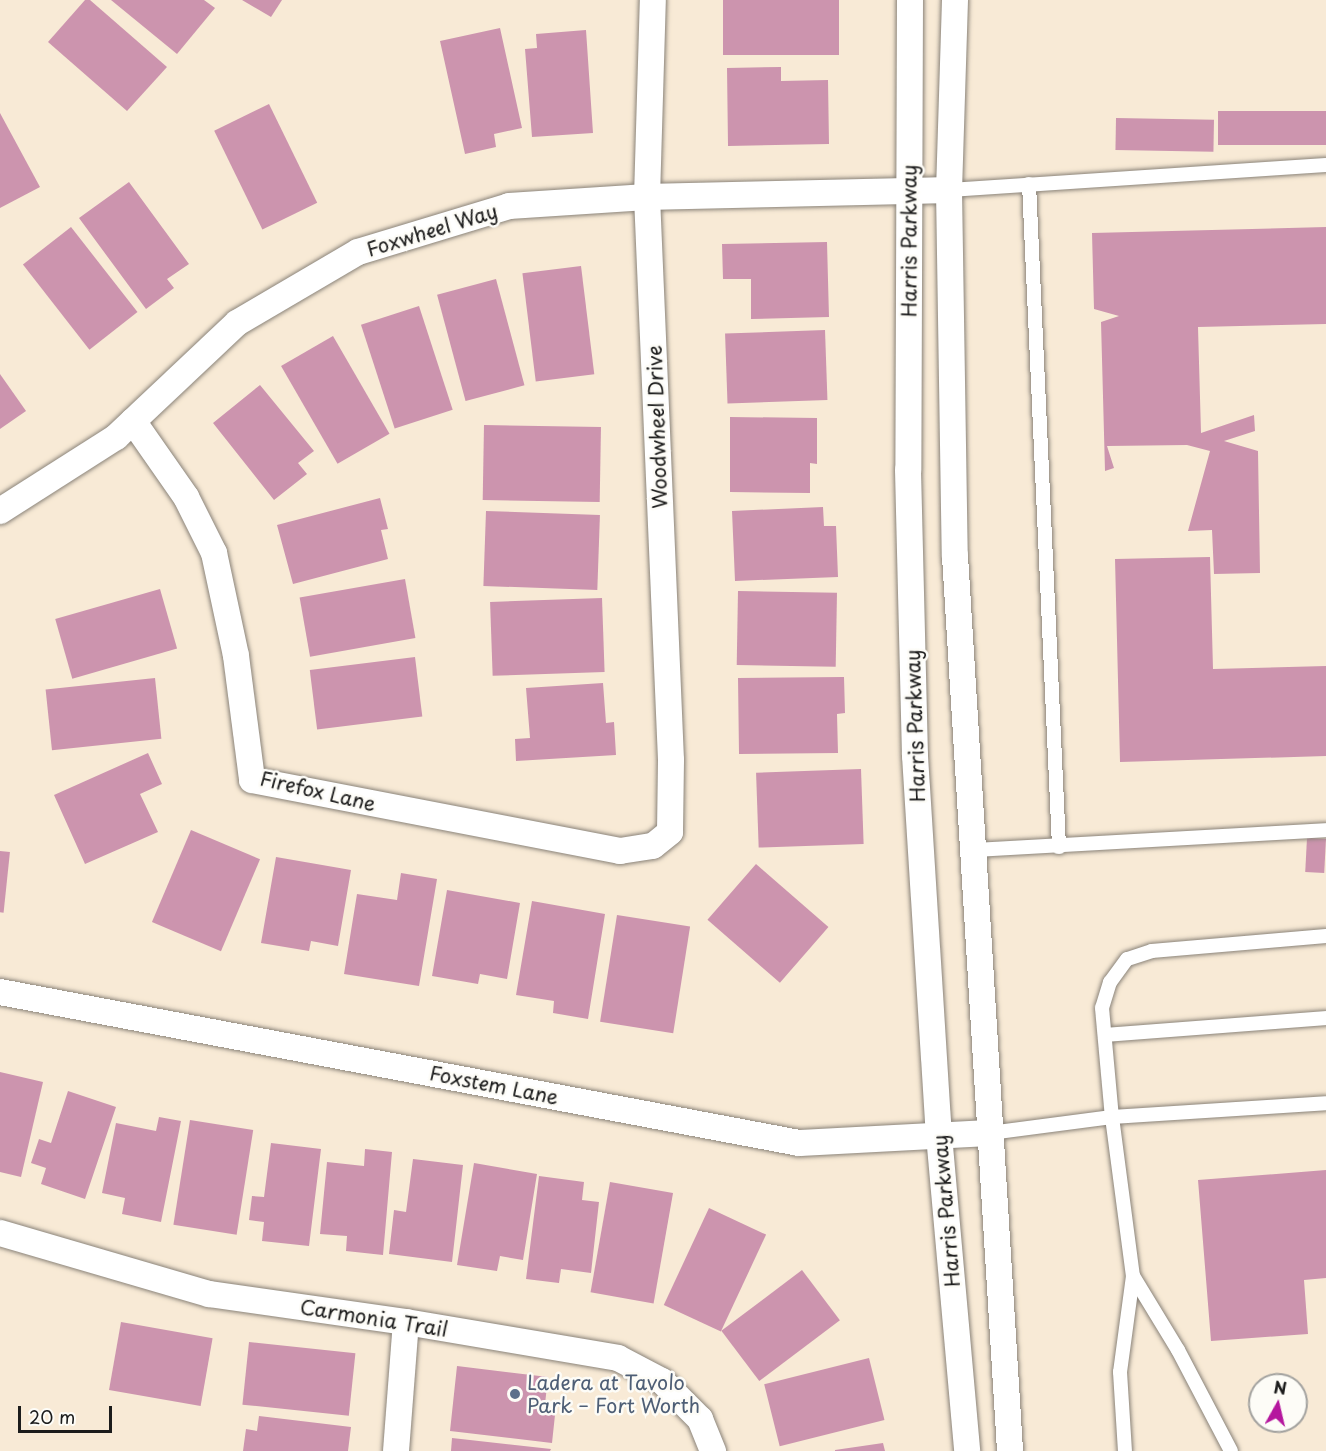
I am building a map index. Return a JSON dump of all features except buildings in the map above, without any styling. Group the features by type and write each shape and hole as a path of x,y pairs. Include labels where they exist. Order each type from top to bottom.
{"street":[{"name":"Woodwheel Drive","path":"653,0 647,197 671,760 670,832 653,846"},
{"name":"Harris Parkway","path":"910,0 908,470 915,756 939,1135 966,1451"},
{"name":"Harris Parkway","path":"955,0 949,190 955,544 1010,1451"},
{"name":"Foxwheel Way","path":"0,511 116,437 237,322 358,252 509,206 647,197 949,190"},
{"name":"Firefox Lane","path":"133,421 186,497 214,554 236,656 252,780 620,852 653,846"},
{"name":"Foxstem Lane","path":"0,992 799,1143 990,1133"},
{"name":"Carmonia Trail","path":"0,1233 209,1294 406,1322 618,1358 662,1381 700,1419 713,1451"},
{"path":"396,1451 406,1322"}],"lane":[{"path":"949,190 1326,165"},
{"path":"1029,184 1059,847"},
{"path":"973,850 1059,847 1326,830"},
{"path":"1125,1451 1120,1372 1133,1276 1112,1117 1102,1008 1110,982 1127,959 1152,951 1326,936"},
{"path":"1105,1035 1326,1018"},
{"path":"990,1133 1112,1117 1326,1103"},
{"path":"1133,1276 1178,1350 1231,1451"}],"place":[{"name":"Ladera at Tavolo Park – Fort Worth","path":"515,1394"}]}
